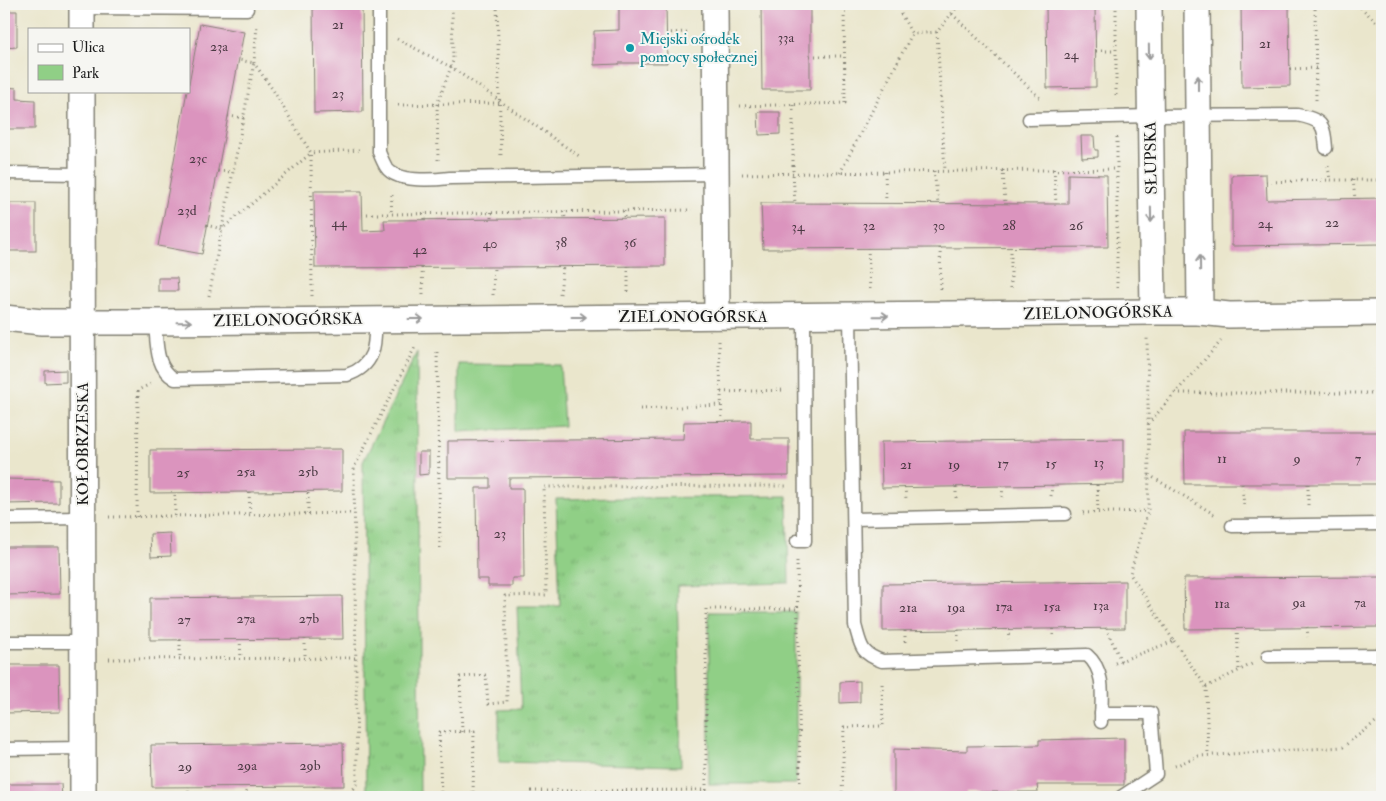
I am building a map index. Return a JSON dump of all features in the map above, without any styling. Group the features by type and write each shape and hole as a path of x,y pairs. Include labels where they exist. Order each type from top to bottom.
{"street":[{"path":"715,4 718,327"},
{"name":"SŁUPSKA","path":"1149,4 1150,324"},
{"path":"1197,4 1200,312"},
{"name":"KOŁOBRZESKA","path":"82,92 83,797"},
{"name":"ZIELONOGÓRSKA","path":"4,318 42,322 375,319 718,327 804,316 1150,324 1200,312 1229,315 1382,313"}],"lane":[{"path":"380,4 379,149 386,168 402,177 425,180 716,174"},
{"path":"82,13 222,6 247,9"},
{"path":"1030,119 1297,115 1316,119 1324,128 1326,148"},
{"path":"4,173 82,174"},
{"path":"797,541 805,541 804,316"},
{"path":"850,316 855,625 862,647 869,656 882,661 1087,655 1094,661 1099,670 1101,718 1151,713 1156,774 1121,797"},
{"path":"156,322 158,354 163,368 168,375 175,379 347,375 357,372 368,364 376,337 375,319"},
{"path":"854,519 1065,514"},
{"path":"4,519 83,518"},
{"path":"1232,526 1382,524"},
{"path":"4,642 84,651"},
{"path":"1268,656 1382,655"},
{"path":"4,749 84,748"}],"path":[{"path":"438,179 437,105 453,61 452,4"},
{"path":"497,4 501,178"},
{"path":"717,107 845,103 844,4"},
{"path":"900,4 901,14 912,34"},
{"path":"945,171 937,32 957,7 957,4"},
{"path":"1116,4 1117,292"},
{"path":"1315,4 1316,119"},
{"path":"1357,4 1382,27"},
{"path":"208,301 254,63 258,26 247,9"},
{"path":"952,14 1060,118"},
{"path":"379,29 451,67 500,103 608,176"},
{"path":"912,34 937,32"},
{"path":"840,173 912,34"},
{"path":"1096,51 1115,51"},
{"path":"810,56 845,56"},
{"path":"239,60 254,63 273,90 311,153 312,299"},
{"path":"1290,69 1316,68"},
{"path":"379,106 500,103"},
{"path":"793,105 795,202"},
{"path":"228,116 244,118"},
{"path":"1326,148 1330,180"},
{"path":"222,229 311,153 379,149"},
{"path":"716,174 1117,169"},
{"path":"1003,170 1005,203"},
{"path":"1054,170 1056,204"},
{"path":"218,171 233,172"},
{"path":"934,171 938,203"},
{"path":"391,214 393,172"},
{"path":"885,172 886,202"},
{"path":"1353,180 1355,199"},
{"path":"1266,182 1382,180"},
{"path":"362,214 717,209"},
{"path":"624,210 624,218"},
{"path":"564,211 565,218"},
{"path":"491,212 491,219"},
{"path":"424,213 425,220"},
{"path":"206,225 222,229"},
{"path":"1011,247 1011,297"},
{"path":"868,248 870,298"},
{"path":"940,248 942,297"},
{"path":"560,300 563,266"},
{"path":"628,266 628,299"},
{"path":"492,300 494,267"},
{"path":"422,268 423,300"},
{"path":"1150,324 1147,425 1148,511 1130,574 1206,687 1208,755"},
{"path":"718,327 722,421"},
{"path":"348,797 357,784 354,468 418,339"},
{"path":"1147,425 1222,339"},
{"path":"437,352 440,550"},
{"path":"137,517 138,390 168,375"},
{"path":"721,392 794,390"},
{"path":"1175,393 1382,393"},
{"path":"640,409 721,405"},
{"path":"1149,475 1232,526"},
{"path":"1097,485 1098,513"},
{"path":"462,732 460,677 486,675 488,704 507,702 505,596 546,595 544,487 795,486"},
{"path":"249,492 250,515"},
{"path":"308,492 308,514"},
{"path":"175,493 175,516"},
{"path":"1065,514 1148,511"},
{"path":"83,518 354,514"},
{"path":"797,541 800,784"},
{"path":"531,790 706,790 706,609 798,609"},
{"path":"1106,628 1121,661"},
{"path":"1237,628 1239,670"},
{"path":"305,639 305,658"},
{"path":"180,640 180,659"},
{"path":"240,640 241,659"},
{"path":"1099,670 1174,641"},
{"path":"84,651 180,659 356,658"},
{"path":"1206,687 1268,656"},
{"path":"842,797 844,727 883,726 882,661"},
{"path":"1156,774 1198,756 1343,747 1382,717"},
{"path":"441,797 439,732 474,731 473,797"},
{"path":"314,786 314,797"},
{"path":"188,797 189,787"},
{"path":"246,787 246,797"},
{"path":"352,791 356,797"}],"green space":[{"path":"417,352 420,797 366,797 363,462"},
{"path":"459,364 560,365 564,426 459,432"},
{"path":"787,496 789,583 677,586 681,766 499,762 499,710 521,709 517,606 560,606 556,499"},
{"path":"709,612 796,612 796,784 709,784"}],"building":[{"path":"313,4 362,4 363,112 314,113"},
{"name":"Miejski ośrodek pomocy społecznej","path":"619,4 666,4 667,63 594,65 594,31 619,30"},
{"path":"761,4 810,4 810,90 762,90"},
{"path":"1046,4 1095,4 1096,87 1047,88"},
{"path":"1241,4 1289,4 1290,86 1242,87"},
{"path":"4,11 17,11 17,47 4,48"},
{"path":"200,24 244,32 202,254 158,246 187,92 190,92 190,78"},
{"path":"4,87 17,88 17,99 35,100 35,129 4,129"},
{"path":"758,112 780,112 780,134 759,135"},
{"path":"1081,136 1094,136 1095,150 1098,150 1098,157 1082,158"},
{"path":"1068,174 1107,175 1108,247 763,249 761,203 1068,204"},
{"path":"1266,174 1267,200 1382,198 1382,244 1232,246 1232,175"},
{"path":"314,191 362,191 363,231 385,230 384,220 665,218 665,266 315,268"},
{"path":"4,203 36,203 36,251 4,251"},
{"path":"158,278 177,278 178,291 158,291"},
{"path":"66,370 66,382 45,383 45,371"},
{"path":"751,421 751,439 789,439 789,476 509,478 509,488 523,488 524,578 512,578 512,586 488,586 488,579 477,579 476,488 490,488 490,478 448,478 448,441 683,439 684,422"},
{"path":"1184,432 1382,432 1382,484 1185,484"},
{"path":"1124,439 1124,484 882,488 881,442"},
{"path":"342,449 342,491 150,493 150,450"},
{"path":"419,452 429,452 429,474 419,475"},
{"path":"4,479 59,480 59,503 4,504"},
{"path":"170,533 171,556 151,557 150,534"},
{"path":"4,547 59,547 60,594 4,595"},
{"path":"1382,577 1382,627 1185,629 1184,578"},
{"path":"1125,581 1125,628 883,631 883,584"},
{"path":"342,596 343,639 150,640 150,598"},
{"path":"4,665 59,665 60,712 4,713"},
{"path":"860,681 860,702 840,703 840,682"},
{"path":"1124,738 1124,785 1037,785 1038,792 966,792 966,797 894,797 894,749 967,751 967,746 1039,745 1039,740"},
{"path":"343,743 344,786 152,787 151,745"},
{"path":"4,784 61,784 62,797 4,797"}],"place":[{"name":"Miejski ośrodek pomocy społecznej","path":"630,48"}]}
